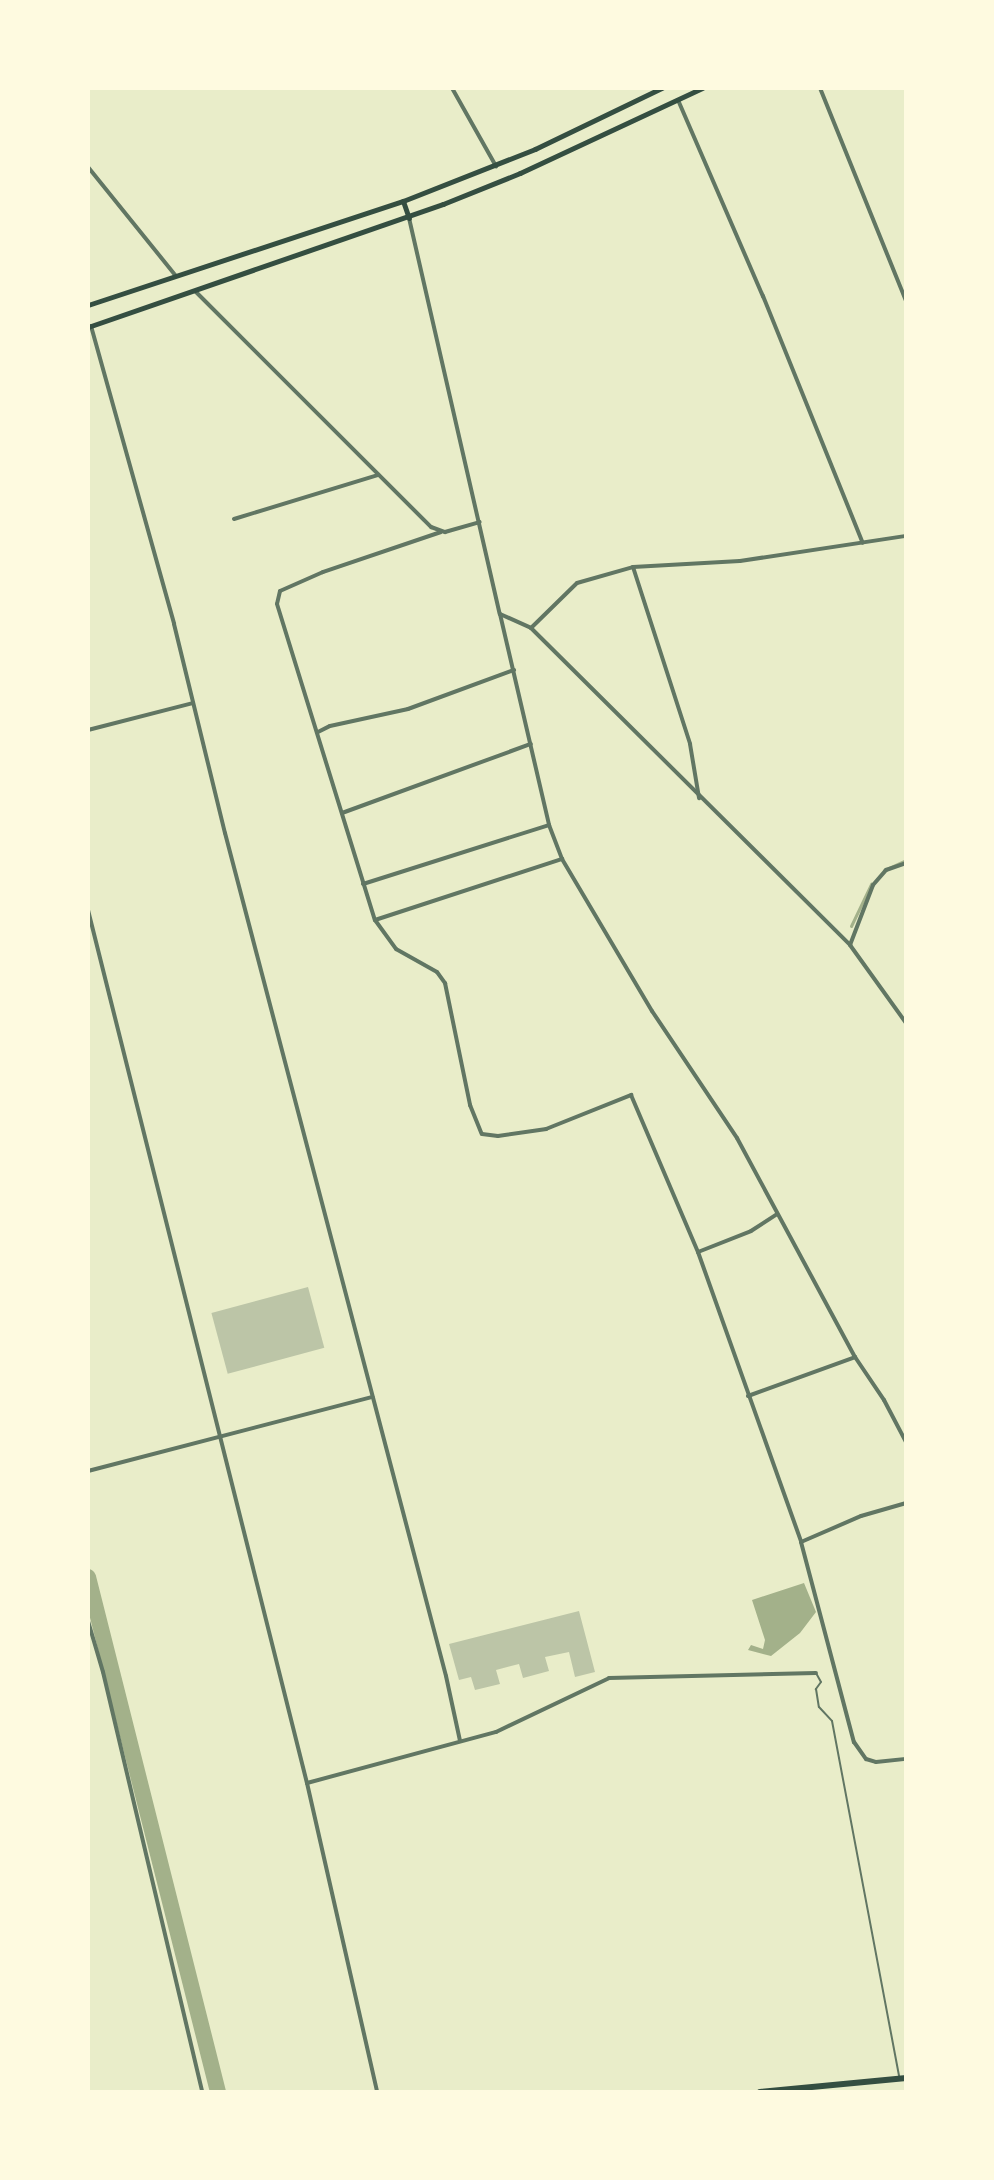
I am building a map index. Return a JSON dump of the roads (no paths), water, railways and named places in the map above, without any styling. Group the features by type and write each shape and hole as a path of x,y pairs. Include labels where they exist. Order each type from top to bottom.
{"main road":[{"path":"88,305 403,201 496,166 662,88"},
{"path":"90,327 409,218 520,173 702,88"},
{"path":"403,201 409,218"},
{"path":"760,2092 902,2078"}],"street":[{"path":"452,88 496,166"},
{"path":"820,88 906,301"},
{"path":"678,100 763,296 863,543"},
{"path":"88,167 176,276"},
{"path":"409,218 549,825 562,859 652,1011 737,1138 855,1357 884,1400 906,1442"},
{"path":"195,290 378,475 431,527 441,532"},
{"path":"90,327 193,703 460,1741"},
{"path":"234,519 378,475"},
{"path":"480,522 323,572 280,591 277,604 375,920 396,949 437,972 445,983 470,1105 482,1134 498,1136 546,1129 631,1095 698,1252 801,1542 854,1742 866,1759 876,1762 906,1759"},
{"path":"531,628 577,583 633,567 740,561 906,536"},
{"path":"633,567 690,744 699,798"},
{"path":"500,614 531,628 850,945 906,1023"},
{"path":"318,732 330,726 408,709 514,670"},
{"path":"88,730 193,703"},
{"path":"342,813 531,744"},
{"path":"363,884 549,825"},
{"path":"375,920 562,859"},
{"path":"850,945 873,885 886,870 906,863"},
{"path":"88,910 307,1783 377,2092"},
{"path":"698,1252 751,1231 777,1214"},
{"path":"748,1396 855,1357"},
{"path":"88,1471 221,1439 373,1397"},
{"path":"801,1542 861,1516 906,1503"},
{"path":"88,1621 103,1672 202,2092"},
{"path":"307,1783 496,1732 609,1678 816,1673"}],"lane":[{"path":"816,1673 821,1682 816,1689 819,1707 832,1721 902,2078"}],"waterway":[{"path":"884,870 906,860"},
{"path":"851,926 871,884"},
{"path":"88,1577 218,2092"}]}
